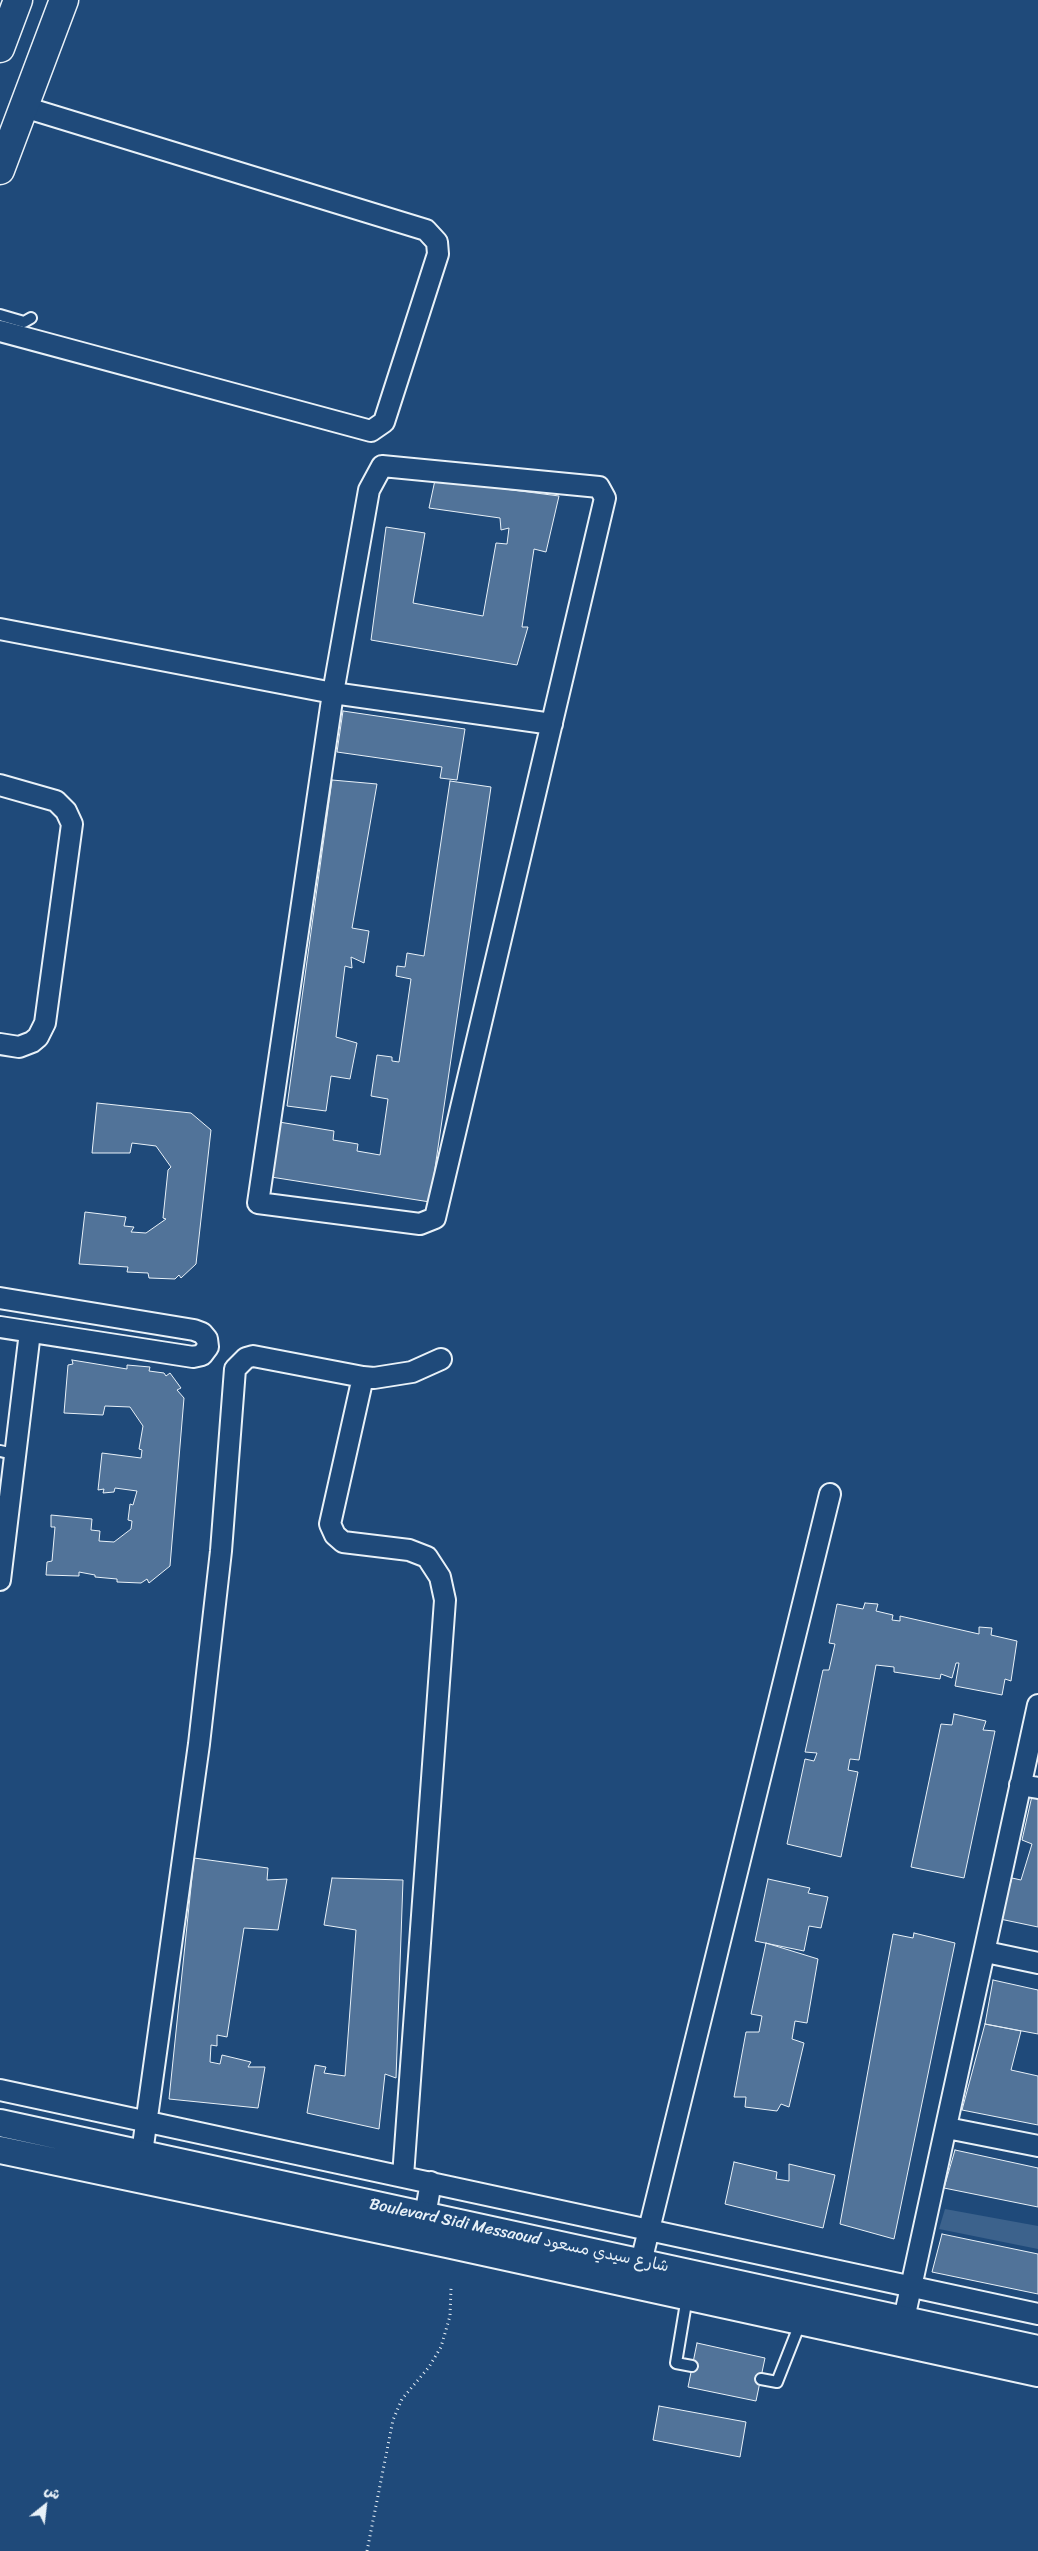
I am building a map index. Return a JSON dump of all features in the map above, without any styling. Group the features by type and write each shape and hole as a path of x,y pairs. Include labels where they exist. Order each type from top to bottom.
{"main road":[{"path":"0,170 64,0"},
{"path":"0,46 11,4"}],"street":[{"path":"0,331 371,431 384,422 438,254 437,242 426,230 24,107"},
{"path":"382,466 599,487 605,498 435,1218 420,1224 258,1203 333,693 369,490 382,466"},
{"path":"0,629 333,693 552,724"},
{"path":"0,785 56,801 66,811 72,824 45,1023 38,1037 32,1042 19,1047 0,1044"},
{"path":"0,1298 194,1330 202,1333 207,1339 208,1347 202,1355 193,1357 0,1327"},
{"path":"53,1335 57,1308"},
{"path":"0,1580 7,1452 30,1332"},
{"path":"142,2153 208,1667 221,1551 235,1369 246,1358 253,1356 374,1378 412,1372 441,1359"},
{"path":"363,1377 330,1524 335,1535 343,1542 409,1550 427,1557 440,1577 445,1600 403,2176"},
{"path":"641,2262 830,1494"},
{"path":"904,2319 986,1952 1000,1877 1029,1787 1038,1705"},
{"path":"986,1952 1038,1963"},
{"path":"0,2090 1038,2314"},
{"name":"Boulevard Sidi Messaoud شارع سيدي مسعود","path":"0,2123 1038,2349"},
{"path":"947,2128 1038,2146"},
{"name":"Boulevard Sidi Messaoud شارع سيدي مسعود","path":"0,2150 687,2296 1038,2373"},
{"path":"425,2216 431,2182"}],"lane":[{"path":"0,315 24,322 31,318"},
{"path":"687,2296 676,2363 692,2366"},
{"path":"761,2379 777,2382 801,2321"}],"path":[{"path":"366,2551 393,2420 402,2399 441,2347 450,2316 451,2288"}],"shaded area":[{"path":"945,2209 1038,2226 1038,2249 939,2229"}],"building":[{"path":"435,480 559,496 546,552 534,549 522,627 528,627 517,665 371,640 386,527 425,533 413,603 483,616 496,543 507,544 509,528 501,530 500,518 429,508"},
{"path":"343,711 465,729 457,780 440,778 442,767 337,752"},
{"path":"332,780 377,784 352,928 369,931 364,963 351,957 352,968 345,966 336,1037 357,1043 350,1079 331,1076 326,1111 287,1106"},
{"path":"450,781 491,787 430,1202 271,1177 279,1122 334,1131 333,1140 358,1144 357,1151 380,1155 388,1099 371,1096 377,1055 392,1057 392,1061 399,1062 411,979 396,976 397,966 405,967 407,953 424,956"},
{"path":"97,1103 191,1113 211,1130 196,1264 181,1278 179,1275 175,1279 149,1278 148,1273 127,1272 128,1267 79,1264 85,1212 126,1217 124,1226 134,1227 131,1232 146,1233 166,1219 163,1218 168,1170 171,1167 156,1146 132,1143 130,1153 92,1153"},
{"path":"72,1360 127,1369 127,1365 150,1367 149,1371 164,1373 166,1376 170,1373 181,1388 177,1390 184,1398 170,1566 149,1583 147,1579 141,1583 117,1582 117,1579 95,1577 95,1575 79,1572 79,1576 46,1575 47,1562 52,1561 55,1527 51,1527 51,1515 92,1519 91,1530 100,1531 99,1541 114,1542 131,1529 132,1521 128,1520 130,1504 133,1505 137,1491 115,1488 114,1492 103,1493 104,1489 98,1490 102,1453 141,1458 142,1450 139,1449 143,1426 130,1407 105,1406 103,1415 64,1413 68,1365 73,1364"},
{"path":"865,1603 878,1604 876,1611 893,1615 892,1620 900,1621 900,1616 979,1634 979,1627 992,1628 991,1635 1017,1641 1011,1681 1005,1679 1002,1695 955,1686 959,1663 956,1663 952,1678 941,1674 940,1679 894,1672 894,1667 876,1665 859,1760 850,1759 848,1770 858,1772 841,1857 787,1844 805,1759 814,1761 817,1753 805,1752 823,1670 829,1670 835,1644 829,1643 837,1604 863,1609"},
{"path":"954,1714 986,1721 983,1730 995,1731 964,1878 911,1867 941,1724 952,1725"},
{"path":"1032,1796 1038,1798 1038,1927 1000,1919 1012,1878 1021,1880 1032,1844 1022,1840"},
{"path":"194,1858 268,1868 267,1880 287,1879 278,1930 244,1928 227,2037 217,2035 217,2046 211,2045 210,2062 220,2064 222,2055 251,2062 248,2067 265,2067 258,2108 169,2099"},
{"path":"332,1878 403,1880 396,2078 385,2074 379,2129 307,2113 315,2065 326,2067 324,2073 345,2076 356,1930 324,1925"},
{"path":"768,1879 810,1888 808,1893 828,1897 821,1928 809,1926 804,1951 755,1941"},
{"path":"914,1933 955,1943 894,2239 840,2224 893,1934 913,1938"},
{"path":"766,1943 818,1959 807,2023 795,2021 792,2039 804,2043 789,2107 781,2104 777,2111 745,2107 746,2097 734,2097 746,2032 759,2032 762,2016 751,2014"},
{"path":"993,1980 1038,1990 1038,2034 985,2024"},
{"path":"985,2024 1021,2031 1011,2070 1038,2076 1038,2125 962,2110"},
{"path":"955,2150 1038,2168 1038,2207 944,2188"},
{"path":"734,2162 777,2172 776,2179 789,2181 789,2164 835,2175 823,2228 725,2204"},
{"path":"942,2234 1038,2254 1038,2294 932,2272"},
{"path":"697,2343 765,2358 756,2401 688,2387"},
{"path":"659,2406 746,2422 740,2457 653,2440"}]}
